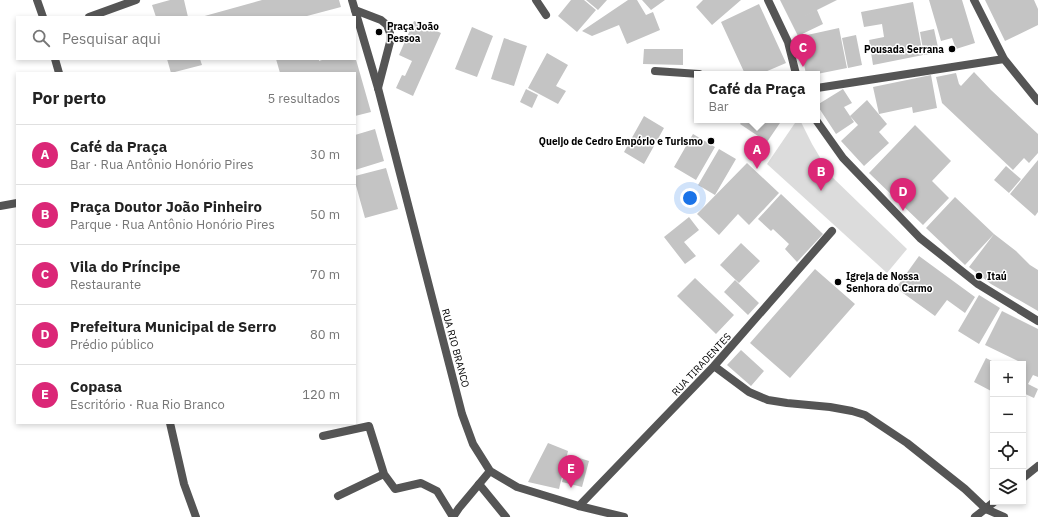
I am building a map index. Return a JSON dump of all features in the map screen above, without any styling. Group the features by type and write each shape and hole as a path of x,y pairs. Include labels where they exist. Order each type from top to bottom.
{"street":[{"path":"37,0 43,16"},
{"path":"92,16 136,0"},
{"name":"RUA RIO BRANCO","path":"352,0 378,88 462,414 473,444 490,471 517,487 580,506 624,517"},
{"path":"536,0 546,15"},
{"path":"768,0 788,42 795,71"},
{"path":"974,0 1004,59 1038,101"},
{"path":"355,10 381,20 387,25 390,33 390,42 378,88"},
{"path":"820,88 1004,59"},
{"path":"55,60 59,72"},
{"path":"655,71 694,74"},
{"path":"818,123 843,158 920,238 978,284 1038,321"},
{"path":"0,206 16,203"},
{"name":"RUA TIRADENTES","path":"580,506 714,366 832,231"},
{"path":"714,366 749,392 768,400 830,407 865,415 907,443 965,489 986,508 1004,517"},
{"path":"170,424 184,484 196,517"},
{"path":"323,436 369,426 384,474 395,489 421,484 437,491 453,517 490,471"},
{"path":"1026,476 1038,466"},
{"path":"338,496 384,474"},
{"path":"479,484 506,517"},
{"path":"976,517 990,505"}],"shaded area":[{"path":"795,123 802,123 831,176 907,249 887,273 767,164"}],"building":[{"path":"170,0 184,0 188,16 156,16 152,5"},
{"path":"262,0 339,0 341,7 307,16 205,16"},
{"path":"571,0 584,0 596,10 577,32 558,16"},
{"path":"586,0 607,0 598,10"},
{"path":"628,0 637,0 646,15 653,12 660,30 627,44 619,25 592,36 582,31"},
{"path":"642,0 665,0 651,10"},
{"path":"703,0 741,0 712,25 696,7"},
{"path":"780,0 837,0 817,10 823,24 798,36"},
{"path":"929,0 962,0 975,43 956,49 952,38 941,41"},
{"path":"985,0 1034,0 1038,9 1038,25 1005,41"},
{"path":"913,2 923,55 873,65 869,40 884,37 882,24 864,27 861,12"},
{"path":"759,4 786,63 767,71 744,71 721,22"},
{"path":"414,21 441,33 413,96 396,88 402,75 405,76 412,61 399,55"},
{"path":"472,27 493,36 477,77 455,69"},
{"path":"839,28 847,68 820,73 820,71 805,71 798,37"},
{"path":"934,29 939,52 924,55 920,32"},
{"path":"856,35 862,65 848,68 842,38"},
{"path":"504,38 527,46 514,86 491,79"},
{"path":"644,49 683,49 683,65 643,64"},
{"path":"547,53 568,65 556,86 566,91 558,104 528,88"},
{"path":"167,60 200,60 202,65 175,72 171,72"},
{"path":"276,60 319,61 356,60 371,112 356,116 356,72 280,72"},
{"path":"974,72 1038,134 1038,153 1029,163 1024,158 1013,170 942,103 936,77 956,73 961,86"},
{"path":"931,75 937,108 913,113 912,107 879,114 873,87"},
{"path":"526,89 538,95 532,108 520,102"},
{"path":"843,89 852,103 844,107 854,122 836,134 820,110 820,103"},
{"path":"867,100 887,124 879,132 889,143 864,166 841,141 858,125 850,116"},
{"path":"644,116 664,128 644,164 624,152"},
{"path":"741,123 780,123 767,142 740,124"},
{"path":"915,125 951,161 932,181 949,198 923,225 869,173"},
{"path":"375,129 384,161 356,170 356,135"},
{"path":"693,134 715,147 696,180 674,167"},
{"path":"719,149 736,159 715,195 698,185"},
{"path":"1038,160 1038,212 1035,216 1010,194"},
{"path":"747,163 779,193 749,225 738,214 719,235 697,214"},
{"path":"1006,166 1021,179 1009,193 994,180"},
{"path":"386,168 398,209 365,218 356,186 356,176"},
{"path":"781,194 823,234 797,262 785,249 789,244 773,229 771,231 758,219"},
{"path":"955,197 994,234 965,265 926,228"},
{"path":"689,217 699,230 684,242 696,256 685,264 664,237"},
{"path":"994,234 1038,270 1038,311 991,284 969,267"},
{"path":"741,243 760,261 739,283 720,265"},
{"path":"919,256 975,297 965,313 947,300 935,316 896,288"},
{"path":"815,269 855,304 790,378 750,343"},
{"path":"695,278 734,315 716,334 677,296"},
{"path":"735,280 759,303 748,315 724,292"},
{"path":"979,295 1000,308 979,344 958,331"},
{"path":"1002,311 1038,329 1038,377 1033,375 1028,384 1038,389 1034,398 1026,394 1026,361 1018,361 985,345"},
{"path":"741,350 764,371 751,386 727,365"},
{"path":"986,358 992,361 990,361 990,390 974,382"},
{"path":"548,443 568,451 559,489 528,482"},
{"path":"570,455 589,461 582,487 562,482"}],"place":[{"name":"Praça João Pessoa","path":"379,32"},
{"name":"Pousada Serrana","path":"952,49"},
{"name":"Vila do Príncipe","path":"803,67"},
{"name":"Queijo de Cedro Empório e Turismo","path":"711,141"},
{"name":"Café da Praça","path":"757,169"},
{"name":"Praça Doutor João Pinheiro","path":"821,191"},
{"name":"Prefeitura Municipal de Serro","path":"903,211"},
{"name":"Itaú","path":"979,276"},
{"name":"Igreja de Nossa Senhora do Carmo","path":"838,282"},
{"name":"Copasa","path":"571,488"}]}
